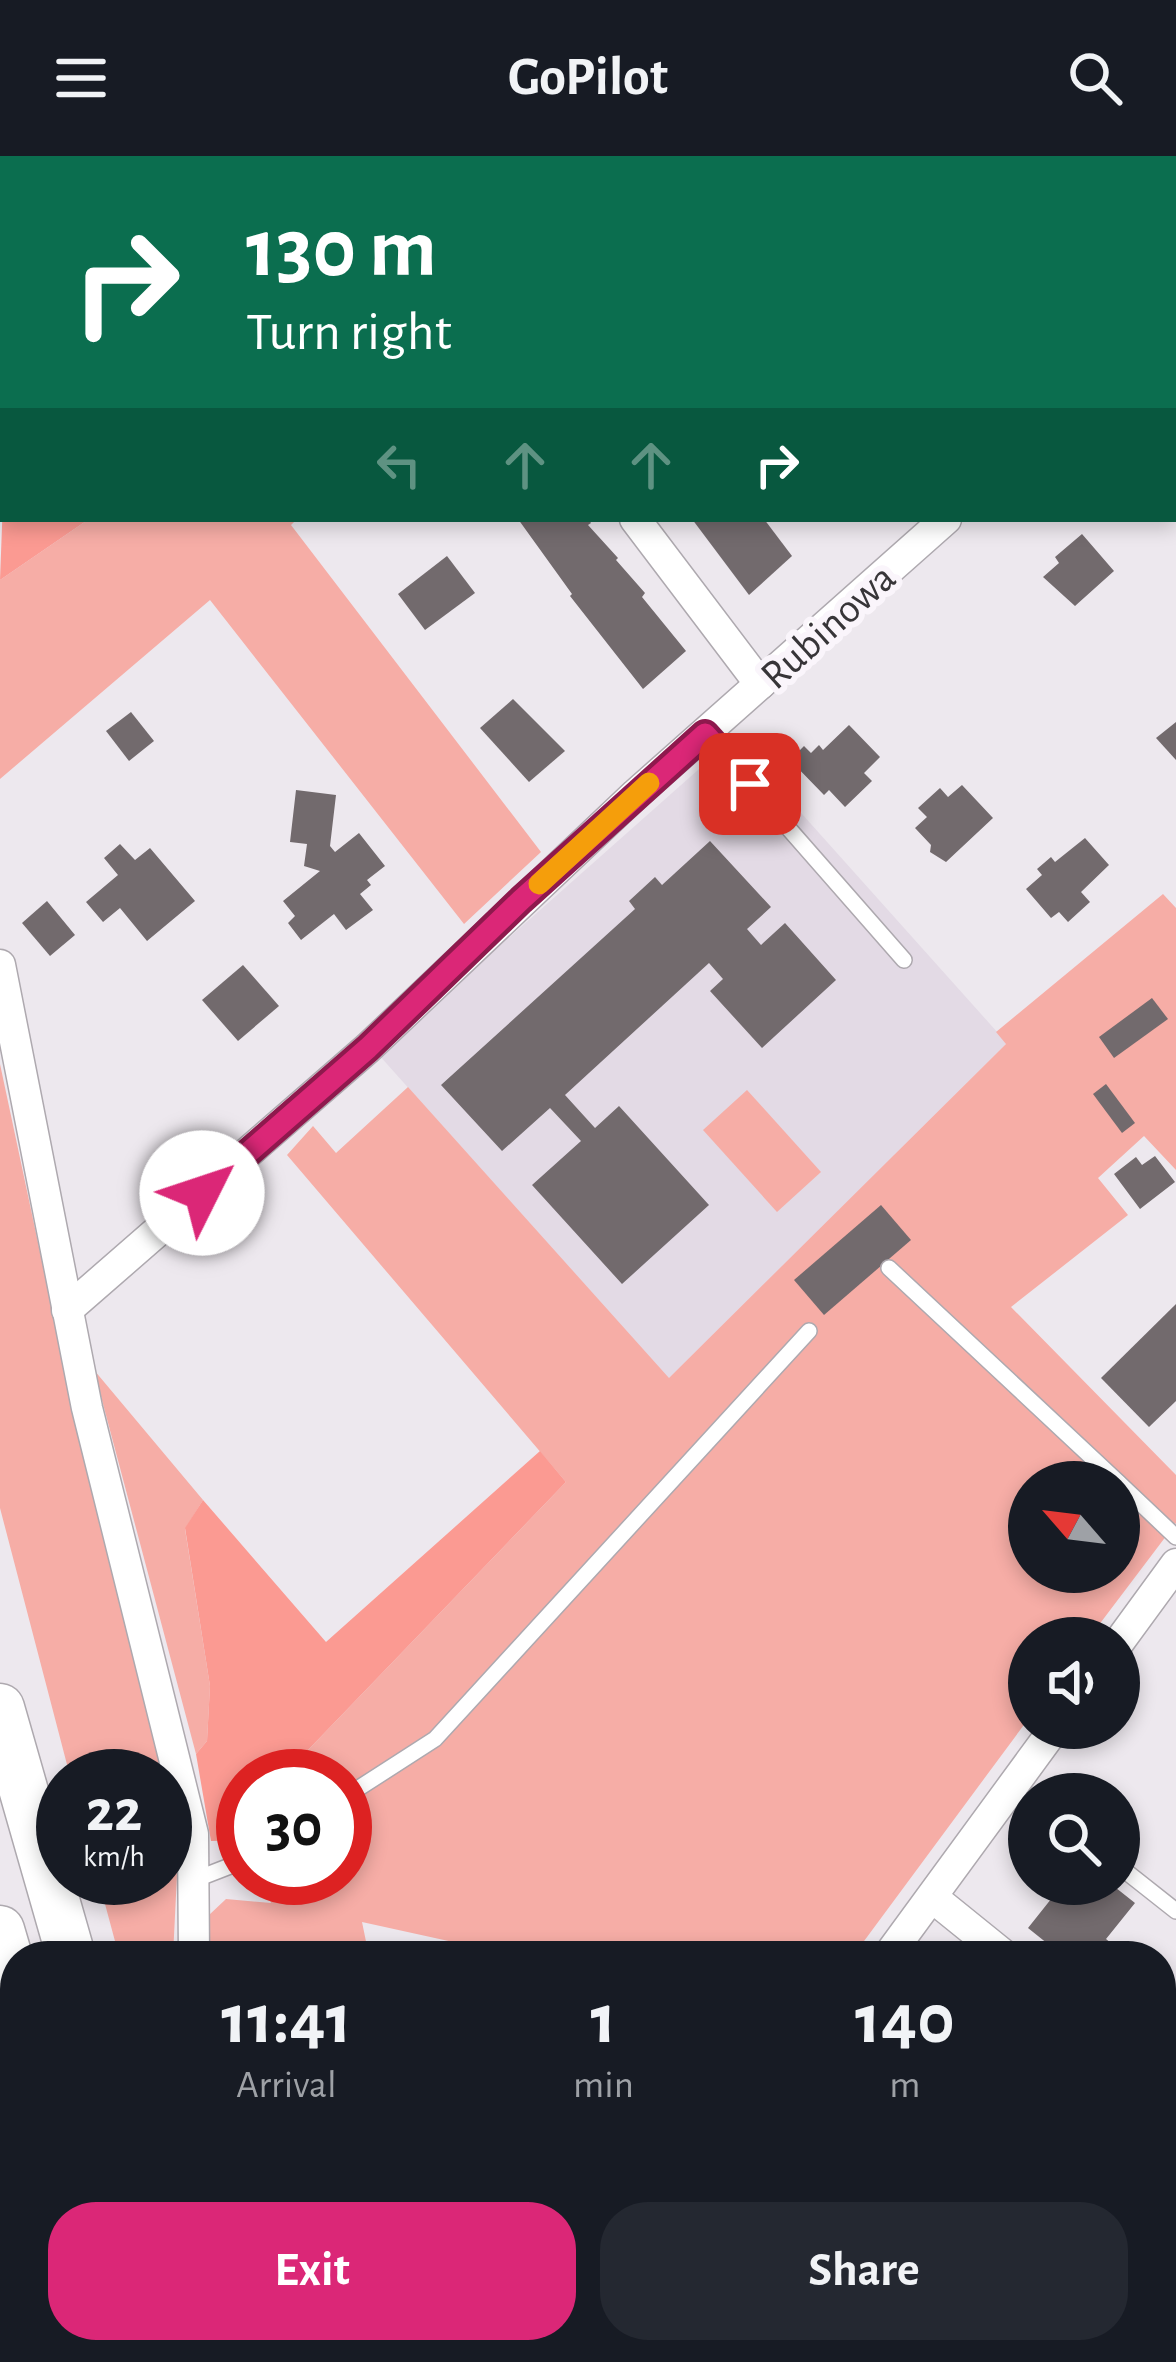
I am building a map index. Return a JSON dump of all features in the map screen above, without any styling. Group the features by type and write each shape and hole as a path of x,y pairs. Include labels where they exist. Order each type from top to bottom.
{"main road":[{"path":"0,1708 67,1941"}],"street":[{"path":"637,522 760,684"},
{"name":"Rubinowa","path":"68,1310 368,1048 521,900 943,522"},
{"path":"0,965 108,1494 193,1834 194,1941"},
{"path":"1137,1617 1176,1564"},
{"path":"899,1941 1008,1807"},
{"path":"932,1897 987,1941"}],"lane":[{"path":"705,734 904,960"},
{"path":"889,1268 1095,1461"},
{"path":"372,1779 434,1739 809,1331"},
{"path":"1140,1503 1176,1537"},
{"path":"194,1880 216,1871"},
{"path":"1140,1883 1176,1911"}],"shaded area":[{"path":"2,522 85,522 0,580"},
{"path":"85,522 294,522 291,525 541,852 464,924 210,600 0,779 0,580"},
{"path":"734,738 1007,1043 669,1379 378,1054"},
{"path":"1163,894 1176,908 1176,1170 1144,1136 1098,1178 1128,1215 1011,1307 1176,1475 1176,1523 1140,1571 1140,1461 1008,1461 1008,1593 1123,1593 1105,1617 1008,1617 1008,1746 864,1941 449,1941 362,1922 366,1941 208,1941 208,1916 220,1905 372,1905 372,1749 309,1749 566,1482 287,1155 313,1126 336,1153 408,1087 669,1378 1006,1044 996,1032"},
{"path":"0,1064 77,1426 158,1749 63,1749 0,1508"},
{"path":"747,1090 821,1172 777,1212 703,1130"},
{"path":"94,1370 203,1500 185,1529 210,1686 207,1741 196,1754"},
{"path":"540,1451 566,1482 309,1749 216,1749 216,1841 211,1841 196,1754 207,1741 210,1686 185,1528 203,1500 326,1642"},
{"path":"105,1905 176,1905 174,1941 115,1941"}],"building":[{"path":"520,522 590,522 686,651 643,689"},
{"path":"694,522 766,522 792,556 749,595"},
{"path":"1082,534 1114,571 1075,606 1043,577 1059,563 1055,557"},
{"path":"447,556 475,593 425,630 398,594"},
{"path":"513,699 565,751 529,782 480,728"},
{"path":"131,712 154,741 129,761 106,731"},
{"path":"1176,722 1176,760 1156,738"},
{"path":"849,725 880,757 864,773 872,781 845,807 829,790 824,795 790,760 804,746 811,753 819,745 823,750"},
{"path":"962,785 993,818 946,862 930,852 931,845 915,828 927,817 918,808 940,788 948,797"},
{"path":"296,790 336,795 330,846 335,852 359,833 385,866 367,880 371,885 360,894 373,910 346,930 334,914 301,940 288,923 295,916 283,901 320,871 304,866 307,844 290,842"},
{"path":"1085,838 1109,865 1081,892 1090,902 1068,922 1059,912 1051,918 1026,889 1042,875 1037,869 1051,857 1055,862"},
{"path":"710,841 771,907 747,929 761,945 785,923 836,980 762,1048 710,991 723,979 709,963 565,1095 595,1128 619,1106 709,1205 622,1284 532,1185 581,1141 550,1108 502,1151 441,1085 635,909 629,901 655,877 662,885"},
{"path":"120,844 135,860 150,848 195,901 147,941 120,908 103,922 86,902 118,875 104,858"},
{"path":"47,901 75,935 50,956 22,923"},
{"path":"243,965 279,1006 238,1041 202,1000"},
{"path":"1152,998 1168,1019 1114,1058 1099,1037"},
{"path":"1106,1084 1135,1123 1122,1133 1093,1094"},
{"path":"1155,1156 1175,1182 1140,1209 1114,1174 1136,1157 1142,1165"},
{"path":"881,1205 911,1240 824,1315 794,1280"},
{"path":"1176,1304 1176,1401 1149,1427 1101,1378"},
{"path":"1046,1905 1133,1905 1108,1941 1044,1941 1028,1928"}],"slow traffic":[{"path":"539,884 649,783"}],"route":[{"path":"202,1193 368,1048 521,900 705,734 750,784"}]}
